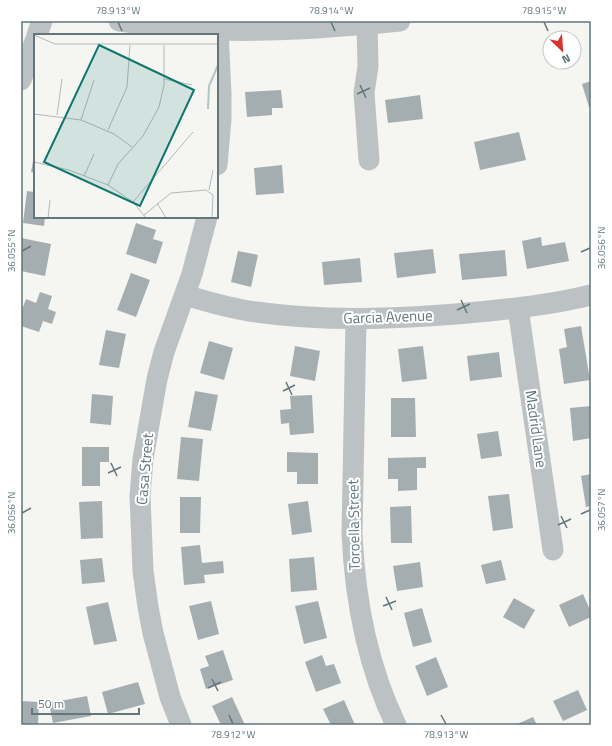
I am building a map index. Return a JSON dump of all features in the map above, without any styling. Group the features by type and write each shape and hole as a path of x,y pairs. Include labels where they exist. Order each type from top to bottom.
{"street":[{"path":"37,34 42,21"},
{"path":"119,21 218,30 273,30 400,21"},
{"path":"367,24 368,66 364,93 369,160"},
{"path":"218,30 221,94 221,119 218,154"},
{"path":"21,80 34,44"},
{"name":"Casa Street","path":"181,725 170,697 153,633 148,607 143,571 140,496 143,459 157,379 164,352 185,296 207,218"},
{"name":"Garcia Avenue","path":"185,296 228,307 256,312 311,318 356,319 441,315 518,308 570,300 591,295"},
{"name":"Madrid Lane","path":"518,308 553,550"},
{"name":"Toroella Street","path":"356,319 352,534 357,595 371,659 386,703 396,725"}],"building":[{"path":"591,81 591,107 589,107 582,84"},
{"path":"281,90 283,108 272,108 272,115 247,117 245,92"},
{"path":"420,95 423,119 388,123 385,100"},
{"path":"519,132 526,160 480,170 474,142"},
{"path":"34,155 34,173 31,172"},
{"path":"282,165 284,193 256,195 254,168"},
{"path":"27,191 34,192 34,218 45,218 44,226 23,223"},
{"path":"136,223 156,230 153,239 163,242 156,264 126,254"},
{"path":"541,237 542,246 565,242 569,261 527,269 522,241"},
{"path":"21,238 51,244 45,276 21,271"},
{"path":"433,249 436,273 397,278 394,253"},
{"path":"505,250 507,276 462,280 459,254"},
{"path":"238,251 258,255 251,287 231,282"},
{"path":"360,258 362,282 324,285 322,262"},
{"path":"131,273 150,280 136,317 117,310"},
{"path":"40,292 52,296 48,309 56,312 52,324 43,321 39,332 21,326 21,312 26,299 36,303"},
{"path":"581,326 590,380 564,384 559,349 567,347 564,329"},
{"path":"106,330 126,334 119,368 99,365"},
{"path":"209,341 233,348 224,380 200,373"},
{"path":"295,346 320,351 315,381 290,376"},
{"path":"423,346 427,379 402,382 398,349"},
{"path":"499,352 502,377 470,381 467,356"},
{"path":"195,391 218,395 211,431 188,427"},
{"path":"92,394 113,396 111,425 90,423"},
{"path":"312,395 314,433 290,435 289,423 281,424 280,410 291,409 290,396"},
{"path":"391,398 415,398 416,437 391,437"},
{"path":"591,406 591,438 573,441 570,408"},
{"path":"498,431 502,456 481,459 477,434"},
{"path":"181,437 203,439 199,481 177,479"},
{"path":"82,447 109,447 109,462 100,462 100,486 82,486"},
{"path":"287,452 318,453 318,484 297,484 297,472 287,472"},
{"path":"426,457 426,468 417,468 417,490 398,491 398,479 388,479 388,458"},
{"path":"591,474 591,506 586,507 581,476"},
{"path":"509,494 513,528 493,531 488,496"},
{"path":"180,497 201,497 200,533 180,533"},
{"path":"102,501 103,538 81,539 79,502"},
{"path":"308,501 312,532 292,535 288,504"},
{"path":"411,506 412,543 391,543 390,507"},
{"path":"200,545 202,563 223,561 224,573 204,575 205,583 184,585 181,547"},
{"path":"314,557 317,590 291,592 289,559"},
{"path":"102,558 105,582 82,584 80,560"},
{"path":"501,560 506,580 486,584 481,565"},
{"path":"420,562 423,587 397,591 393,566"},
{"path":"583,594 591,612 591,617 569,627 559,605"},
{"path":"514,598 535,610 524,629 503,617"},
{"path":"211,601 219,634 198,640 189,606"},
{"path":"318,601 327,638 304,644 295,606"},
{"path":"108,602 117,641 94,645 86,607"},
{"path":"422,608 432,642 413,647 404,613"},
{"path":"223,650 233,680 206,689 200,669 209,666 205,656"},
{"path":"322,655 326,666 334,664 341,683 316,692 305,662"},
{"path":"436,657 448,687 427,696 415,666"},
{"path":"138,682 145,704 108,714 102,692"},
{"path":"578,690 587,710 563,721 553,701"},
{"path":"87,696 91,716 53,723 49,703"},
{"path":"232,697 245,725 221,725 212,706"},
{"path":"344,700 355,725 331,725 323,709"},
{"path":"21,701 39,702 38,724 21,724"},
{"path":"533,717 537,725 515,725"}]}
